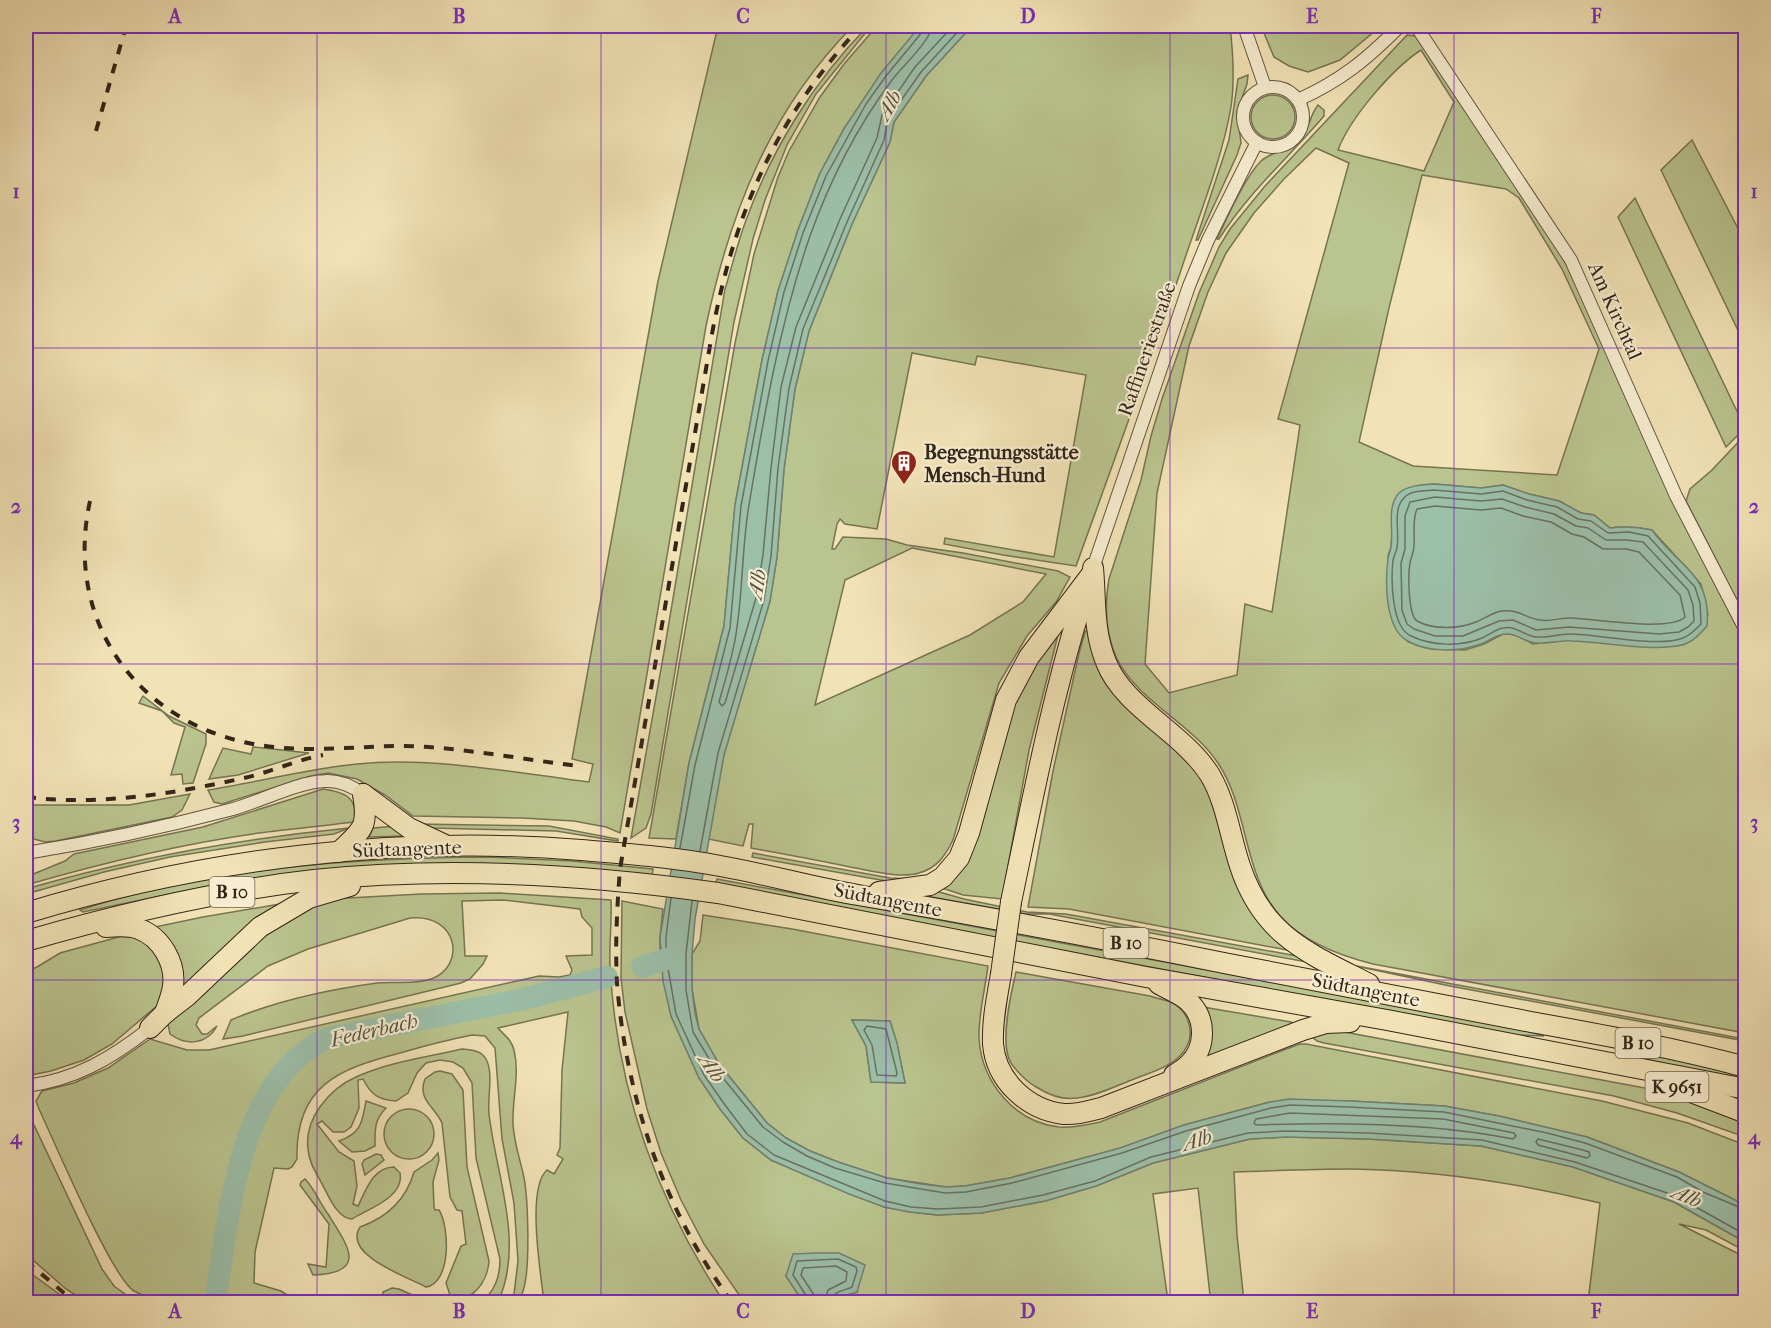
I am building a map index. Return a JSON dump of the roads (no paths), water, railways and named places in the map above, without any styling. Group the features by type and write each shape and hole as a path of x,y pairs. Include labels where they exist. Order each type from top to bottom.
{"highway":[{"path":"861,895 930,885 943,877 959,858 969,833 1010,692 1029,657 1092,571"},
{"path":"1092,571 1071,636 1053,706 1011,902 993,1045 1002,1072 1017,1094 1034,1105 1051,1111 1075,1114 1101,1108 1326,1023 1387,1020"},
{"path":"1092,571 1096,598 1095,623 1106,664 1119,684 1143,709 1172,732 1210,775 1218,792 1244,876 1260,910 1289,940 1390,995"},
{"path":"363,794 409,828 448,846"},
{"path":"339,852 365,824 366,811 363,794"},
{"name":"Südtangente","path":"26,913 129,885 229,866 339,852 448,846 549,848 657,857 723,866 861,895 1065,931 1566,1028 1746,1067"},
{"name":"Südtangente","path":"26,941 161,906 313,880 394,874 485,873 578,877 718,893 1146,977 1387,1020 1746,1089"},
{"path":"150,1028 260,927 286,910 316,896 394,874"},
{"path":"72,928 132,927 146,932 158,942 168,955 172,970 173,984 165,1013"},
{"path":"1145,1091 1191,1063 1203,1033 1198,1013 1190,1002 1146,977"},
{"name":"K 9651","path":"1710,1058 1746,1060"},
{"name":"K 9651","path":"1609,1062 1746,1113"}],"street":[{"path":"1244,26 1265,87"},
{"path":"1298,100 1332,83 1361,64 1400,26"},
{"name":"Am Kirchtal","path":"1416,26 1571,260 1676,496 1746,631"},
{"path":"1265,87 1278,87 1289,91 1298,100 1303,120 1295,138 1276,147 1266,146 1249,136 1242,117 1248,98 1256,91 1265,87"},
{"name":"Raffineriestraße","path":"1092,571 1189,286 1208,240 1257,142"},
{"path":"26,853 200,818 315,782 337,781 363,794"},
{"path":"26,1086 62,1079 86,1071 118,1052 150,1028"}],"water":[{"name":"Alb","path":"920,26 972,26 926,76 894,122 890,142 852,224 809,331 795,389 770,601 724,755 695,919 692,954 695,1013 699,1029 719,1064 767,1123 786,1138 838,1162 887,1178 921,1184 946,1187 965,1186 1010,1178 1120,1148 1184,1125 1289,1099 1444,1106 1499,1116 1587,1137 1679,1172 1745,1205 1745,1242 1674,1202 1573,1167 1481,1146 1368,1139 1286,1137 1250,1139 1153,1163 1096,1186 1045,1201 981,1213 938,1215 910,1212 884,1207 849,1194 771,1160 743,1138 720,1109 699,1078 671,1016 663,981 660,937 689,763 724,626 735,505 762,360 778,291 820,173 845,127 881,73"},
{"path":"1434,484 1481,488 1503,485 1559,501 1581,513 1594,515 1610,528 1631,527 1652,530 1698,582 1707,608 1707,626 1690,642 1670,647 1568,641 1536,643 1514,635 1503,634 1463,649 1443,650 1423,647 1406,640 1394,625 1388,603 1388,557 1392,540 1393,505 1403,490"},
{"path":"852,1020 890,1021 905,1083 871,1082 866,1046"},
{"path":"839,1253 865,1265 857,1292 840,1297 835,1302 803,1302 786,1276 793,1254"}],"waterway":[{"name":"Federbach","path":"642,967 673,957"},
{"name":"Federbach","path":"215,1302 233,1192 243,1153 256,1117 274,1084 298,1057 328,1038 524,999 607,977"}],"railway":[{"path":"96,131 126,26"},
{"path":"732,1302 708,1267 668,1191 639,1110 629,1068 617,983 620,869 712,334 733,247 763,168 783,131 805,95 831,60 861,26"},
{"path":"90,501 85,548 89,591 102,631 124,667 152,697 187,721 228,738 274,747 293,749 429,747 578,766"},
{"path":"26,797 80,800 135,797 244,778 323,755"},
{"path":"26,1261 64,1293 80,1302"}],"place":[{"name":"Begegnungsstätte Mensch-Hund","path":"904,486"}]}
